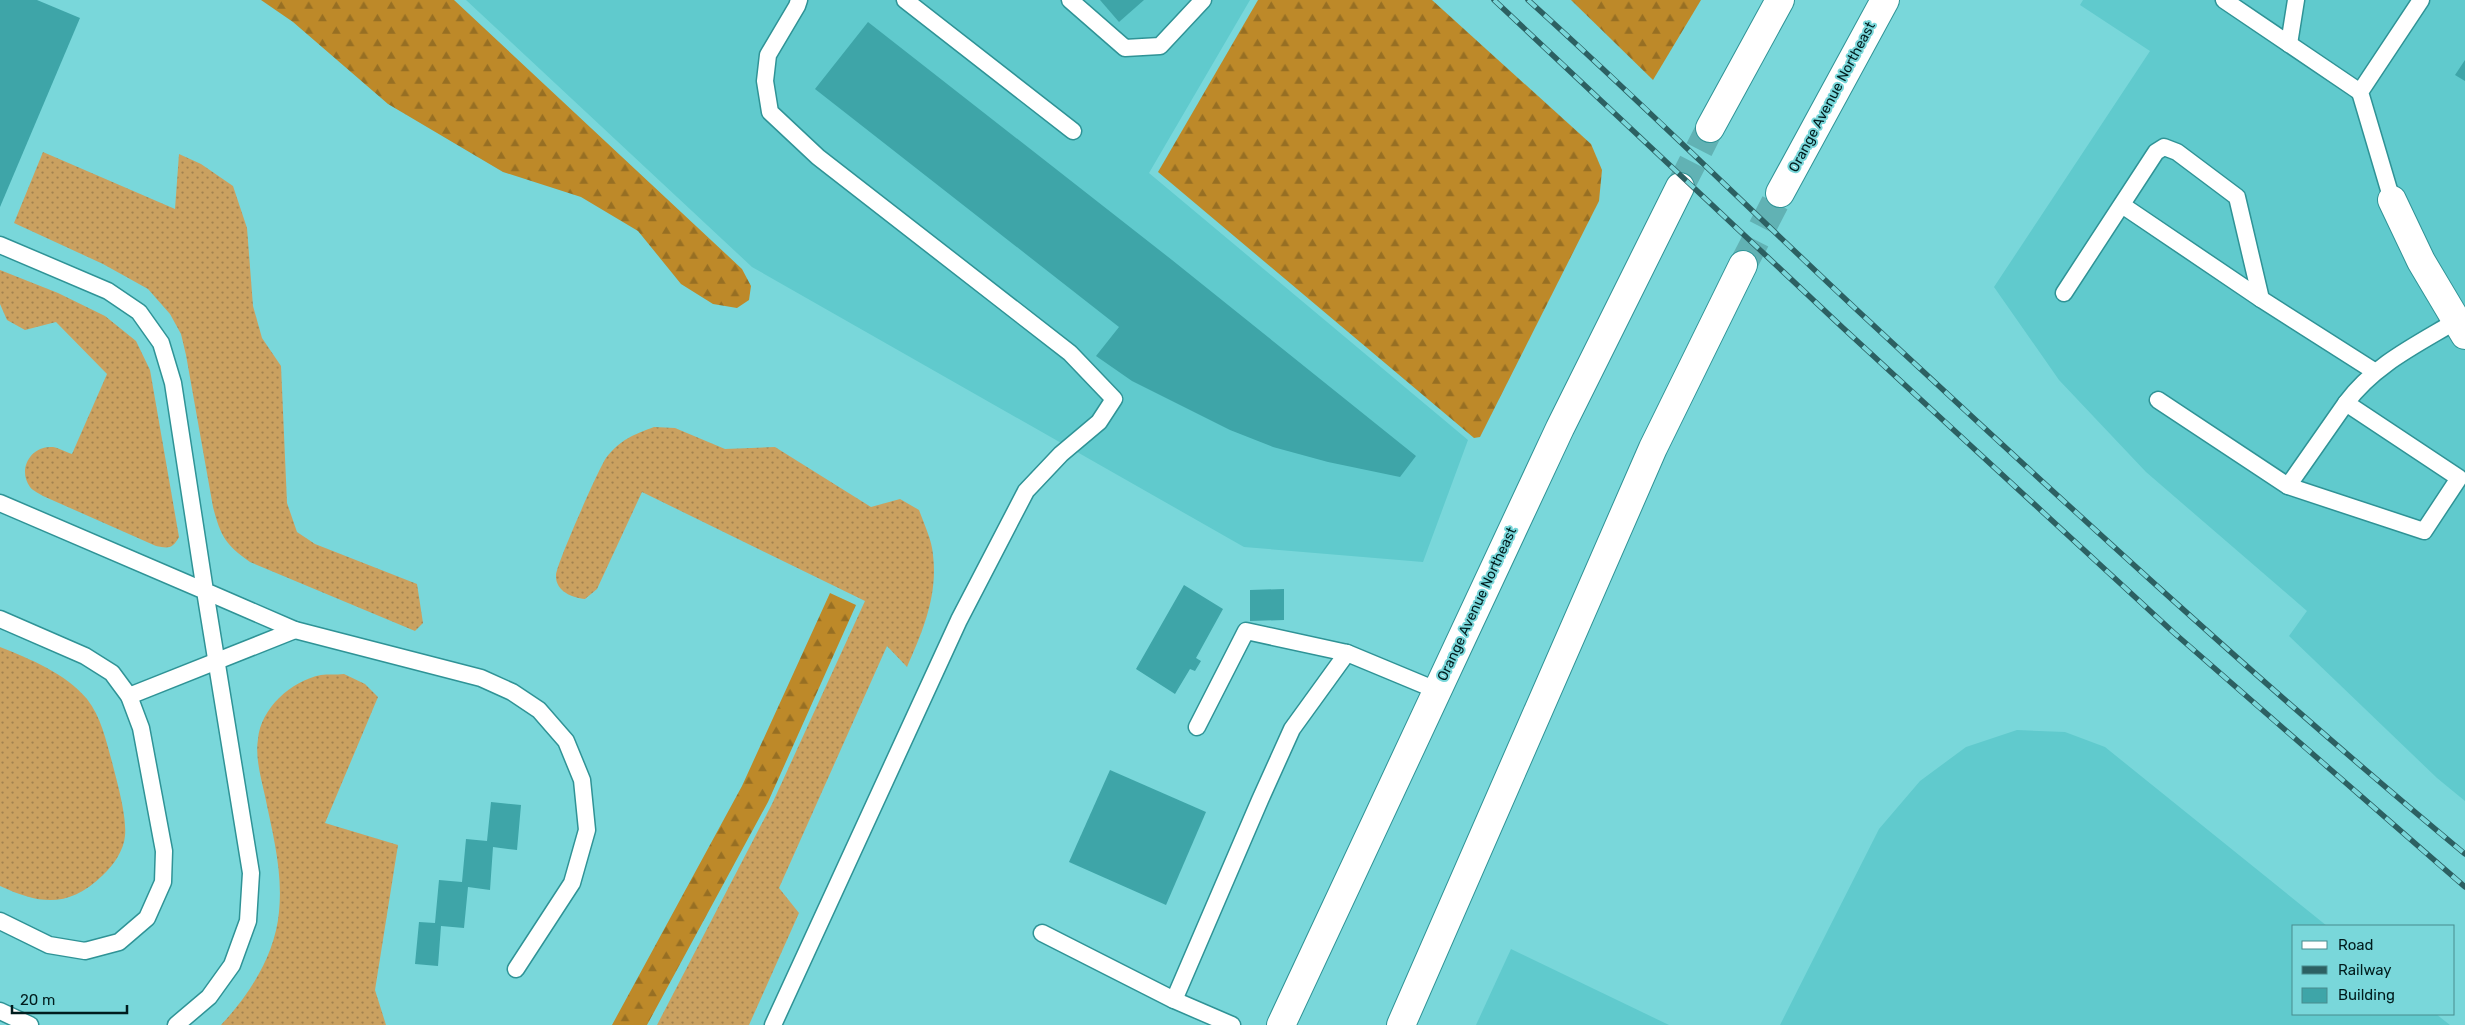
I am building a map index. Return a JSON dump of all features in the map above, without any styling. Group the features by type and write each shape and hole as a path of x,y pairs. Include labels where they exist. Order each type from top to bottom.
{"main road":[{"path":"1710,128 1780,0"},
{"name":"Orange Avenue Northeast","path":"1780,193 1885,0"},
{"name":"Orange Avenue Northeast","path":"1281,1025 1560,428 1680,187"},
{"path":"2392,200 2421,261 2461,328"},
{"path":"1401,1025 1653,448 1743,265"}],"lane":[{"path":"773,1025 959,620 1026,491 1060,454 1098,422 1114,399 1070,353 818,157 770,112 765,81 768,55 798,6 799,0"},
{"path":"905,0 1073,131"},
{"path":"1070,0 1125,48 1160,46 1203,0"},
{"path":"2224,0 2360,92 2392,200"},
{"path":"2288,44 2296,0"},
{"path":"2360,92 2420,0"},
{"path":"2064,293 2156,152 2164,147 2177,152 2237,197 2262,299"},
{"path":"2122,206 2374,371"},
{"path":"0,245 108,291 138,312 161,342 173,383 204,591 251,873 248,920 232,965 209,998 176,1025"},
{"path":"2288,486 2360,384 2374,371 2461,328"},
{"path":"2158,400 2288,486 2424,530 2459,478 2346,403"},
{"path":"0,503 295,630 481,678 512,692 539,710 566,741 582,780 587,830 572,883 516,969"},
{"path":"0,619 92,660 112,673 129,696 141,728 164,851 163,882 147,918 119,942 85,951 49,945 0,921"},
{"path":"129,696 295,630"},
{"path":"1197,727 1246,631 1347,653 1436,690"},
{"path":"1174,1000 1292,730 1347,653"},
{"path":"1042,933 1174,1000 1232,1025"},
{"path":"0,1011 30,1025"}],"shaded area":[{"path":"466,0 1250,0 1149,173 1468,440 1423,562 1244,547 752,267"},
{"path":"2083,0 2465,0 2465,801 2437,778 2289,636 2307,611 2146,472 2059,380 1994,287 2150,51 2080,5"},
{"path":"43,152 175,209 179,154 201,164 233,186 247,228 253,306 262,338 281,366 287,503 297,532 315,544 417,584 423,623 415,631 250,562 229,545 219,526 213,507 186,355 181,334 170,314 148,289 103,264 14,223"},
{"path":"0,270 58,293 105,316 136,341 150,370 179,537 173,545 167,547 156,546 43,496 30,487 25,473 28,459 38,450 45,447 53,447 72,454 107,374 56,322 25,330 7,320 0,304"},
{"path":"654,427 675,428 725,449 775,447 871,507 900,499 919,510 932,549 934,570 931,599 924,626 907,667 887,646 779,888 799,913 749,1025 657,1025 772,804 865,601 642,492 597,589 585,599 565,593 556,581 558,567 602,465 606,458 622,442"},
{"path":"0,647 58,674 87,699 96,713 112,762 125,819 123,847 111,867 103,875 90,886 66,898 42,900 0,886"},
{"path":"344,674 365,684 378,697 325,823 398,845 375,990 386,1025 221,1025 251,987 267,958 277,928 280,882 258,760 257,746 260,728 271,707 279,698 299,683 321,675"},
{"path":"2017,730 2065,732 2105,747 2326,925 2292,925 2292,1015 2437,1015 2450,1025 1780,1025 1879,829 1920,781 1966,747"},
{"path":"1511,949 1669,1025 1476,1025"}],"green space":[{"path":"261,0 454,0 742,269 751,286 749,300 737,308 713,304 681,284 638,231 581,197 503,172 388,104 293,22"},
{"path":"1258,0 1432,0 1591,144 1602,170 1599,201 1480,437 1474,438 1158,172"},
{"path":"1571,0 1701,0 1653,80"},
{"path":"830,593 856,605 768,802 647,1025 612,1025 742,786"}],"building":[{"path":"0,0 37,0 80,18 0,207"},
{"path":"1100,0 1144,0 1119,22"},
{"path":"868,22 1172,260 1416,456 1400,477 1328,462 1273,447 1230,430 1132,381 1096,356 1119,327 815,89"},
{"path":"2465,60 2465,81 2455,75"},
{"path":"1184,585 1223,609 1196,658 1201,661 1195,671 1190,669 1175,694 1136,669"},
{"path":"1284,589 1284,620 1250,621 1250,590"},
{"path":"1110,770 1206,812 1166,905 1069,862"},
{"path":"491,802 521,805 517,850 493,847 490,890 468,887 464,928 441,926 438,966 415,964 419,922 435,923 439,880 462,882 466,839 487,841"}],"tunnel":[{"path":"1680,187 1710,128"},
{"path":"1743,265 1780,193"}],"railway":[{"path":"1494,0 1842,327 2173,632 2465,887"},
{"path":"1528,0 1857,310 2082,518 2310,722 2465,854"}]}
